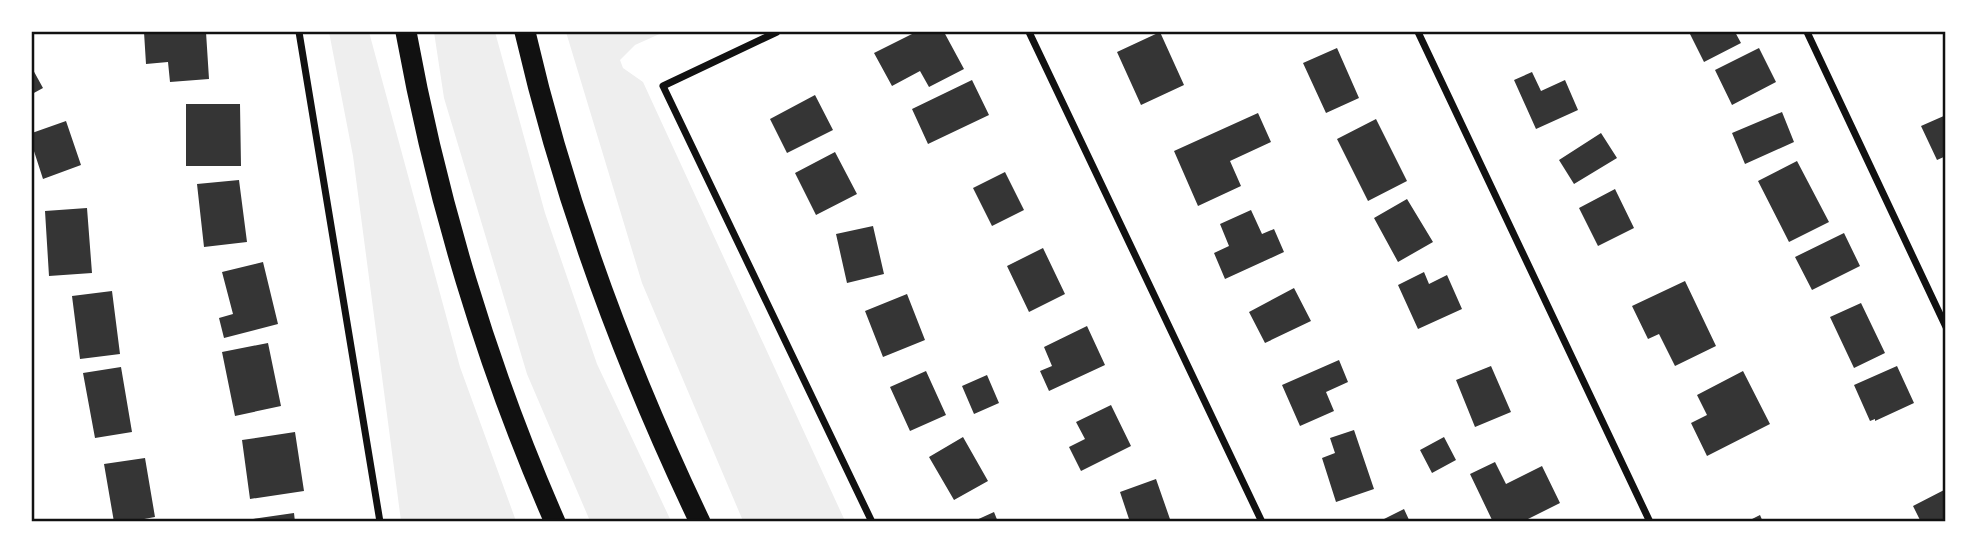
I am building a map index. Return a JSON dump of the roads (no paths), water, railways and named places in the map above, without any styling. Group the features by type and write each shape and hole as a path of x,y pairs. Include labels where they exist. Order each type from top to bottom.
{"highway":[{"path":"406,32 433,155 465,275 499,381 555,522"},
{"path":"525,32 555,144 602,291 628,358 700,522"}],"street":[{"path":"299,32 380,522"},
{"path":"777,32 663,86 872,522"},
{"path":"1029,32 1262,522"},
{"path":"1418,32 1650,522"},
{"path":"1807,32 1945,327"}]}
